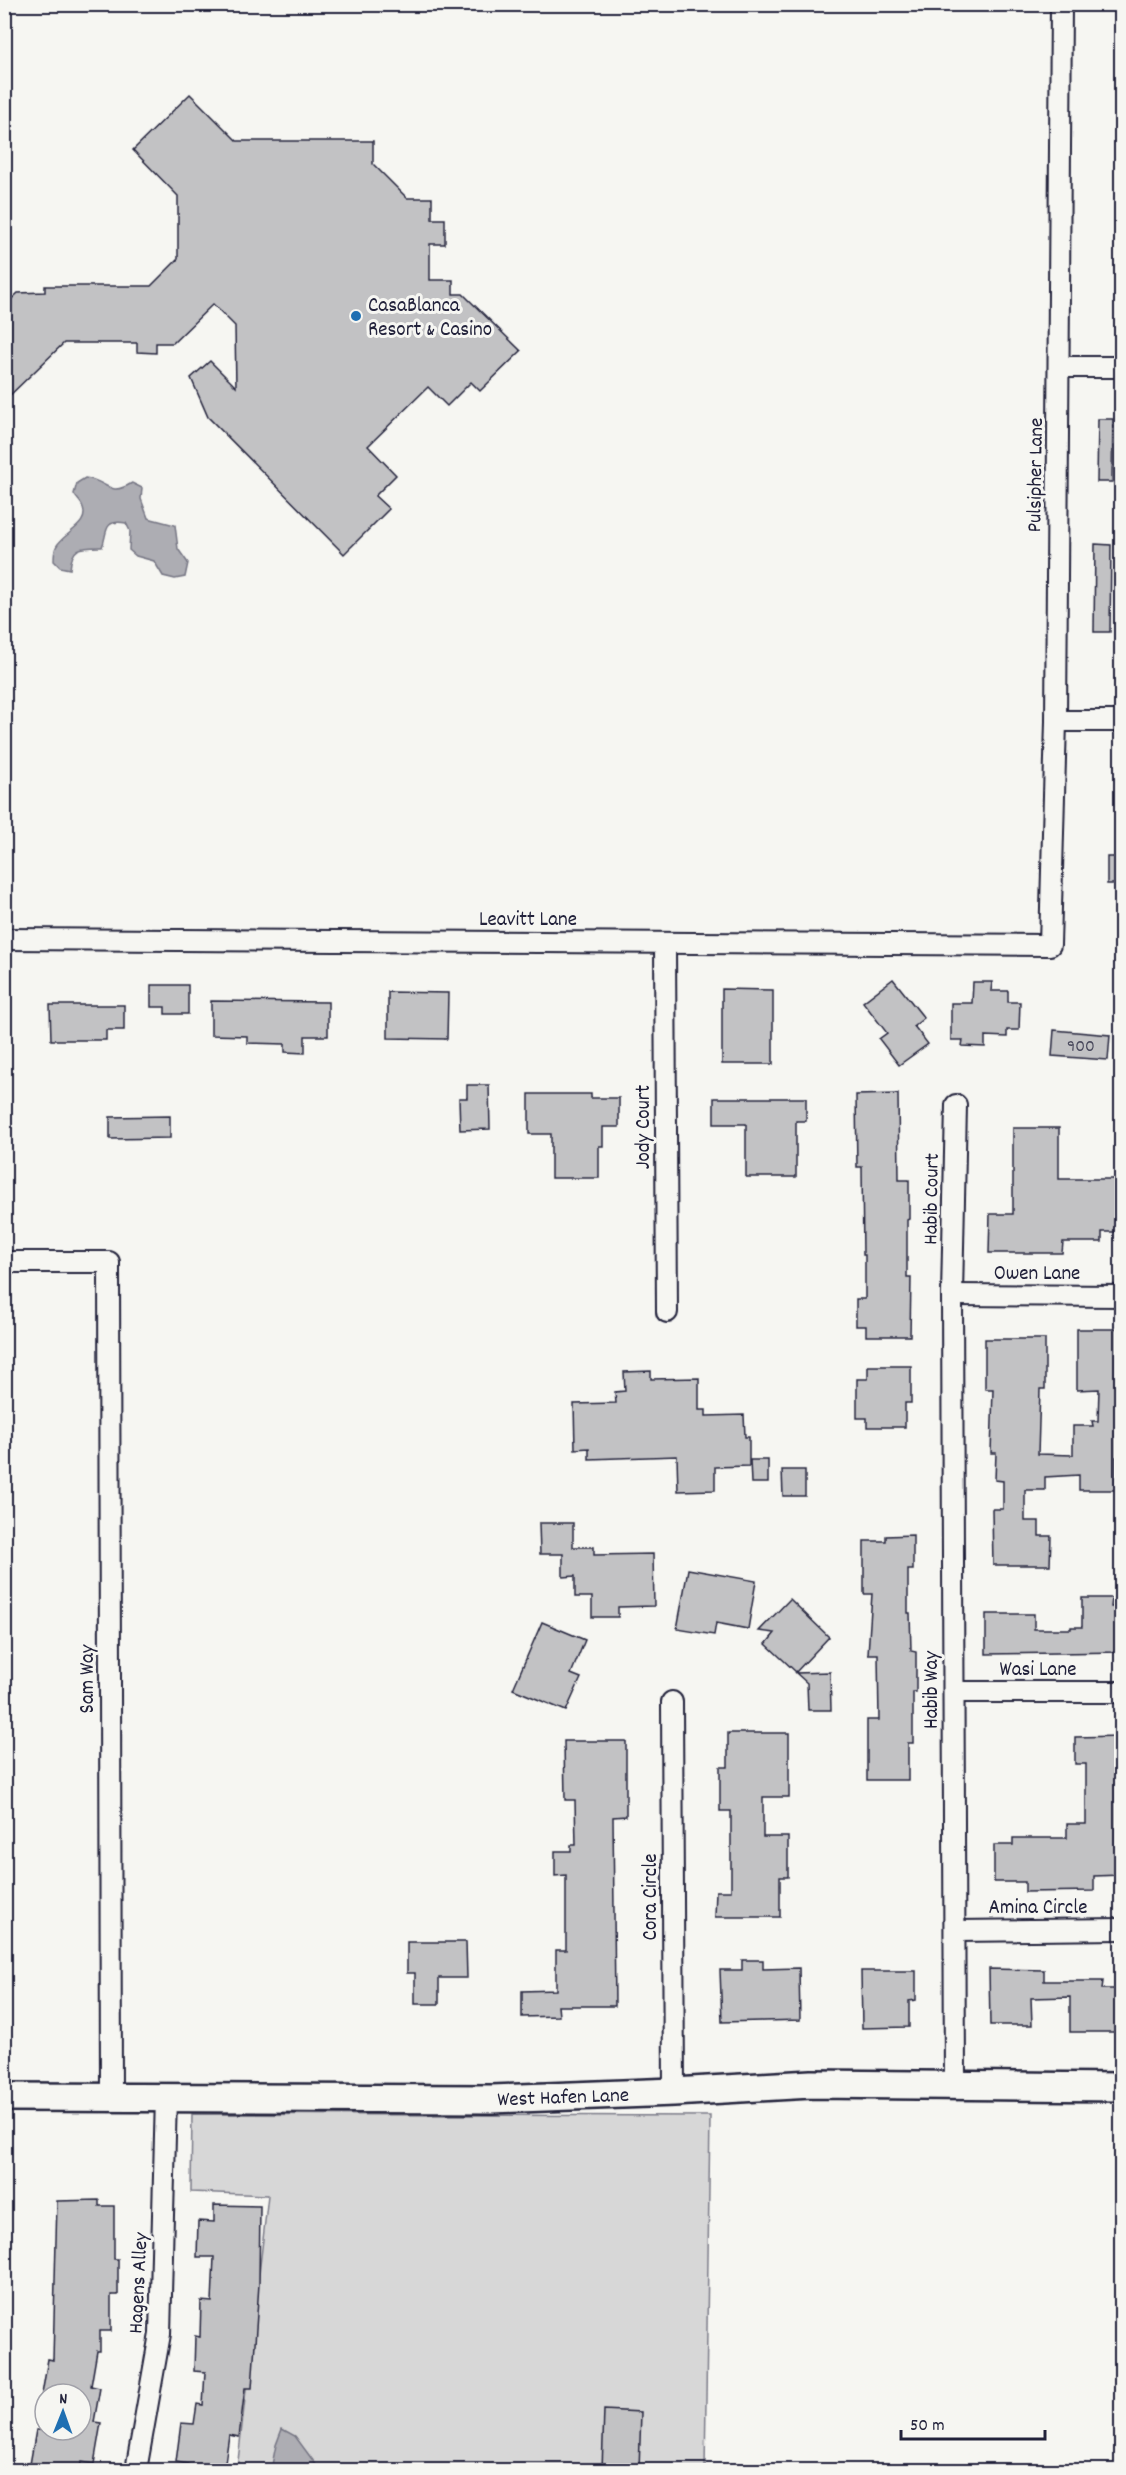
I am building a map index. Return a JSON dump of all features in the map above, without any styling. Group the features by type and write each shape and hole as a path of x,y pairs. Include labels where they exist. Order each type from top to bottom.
{"main road":[{"name":"West Hafen Lane","path":"4,2097 166,2096 284,2100 492,2099 811,2084 1122,2087"}],"street":[{"name":"Pulsipher Lane","path":"1050,945 1056,721 1061,4"},
{"path":"1059,367 1122,367"},
{"path":"1056,721 1122,721"},
{"name":"Leavitt Lane","path":"4,939 1050,945"},
{"name":"Jody Court","path":"665,943 667,1312"},
{"name":"Habib Court","path":"952,1295 956,1105"},
{"name":"Sam Way","path":"4,1262 109,1262 111,2096"},
{"name":"Owen Lane","path":"952,1295 1122,1296"},
{"name":"Habib Way","path":"952,1295 955,2085"},
{"name":"Wasi Lane","path":"954,1692 1122,1692"},
{"name":"Cora Circle","path":"672,1702 674,2092"},
{"name":"Amina Circle","path":"955,1931 1122,1929"},
{"name":"Hagens Alley","path":"136,2470 160,2334 166,2096"}],"shaded area":[{"path":"85,478 112,489 132,483 142,488 141,499 148,518 175,525 178,549 188,563 185,577 175,579 163,576 154,561 136,556 129,550 130,531 126,523 118,522 107,528 102,547 79,549 73,556 70,569 60,567 54,561 55,550 83,518 82,505 74,494 77,483"},
{"path":"192,2114 710,2116 705,2470 237,2470 268,2195 191,2192"},
{"path":"282,2429 295,2436 320,2470 271,2470"}],"building":[{"name":"CasaBlanca Resort & Casino","path":"190,94 237,141 373,141 373,164 407,198 432,198 432,219 445,219 445,244 430,244 430,280 453,280 453,294 463,294 521,351 480,391 471,382 447,406 428,387 368,446 396,475 375,496 389,509 344,554 208,417 191,378 210,361 236,387 235,326 213,304 173,343 156,343 156,353 137,352 137,343 64,343 4,401 4,306 18,293 45,292 45,286 151,286 178,259 178,196 133,150"},
{"path":"1098,419 1113,419 1112,482 1097,482"},
{"path":"1095,544 1111,545 1110,632 1094,632"},
{"path":"1107,857 1122,857 1122,884 1107,884"},
{"path":"893,979 924,1018 914,1026 928,1044 899,1065 879,1039 887,1033 863,1002"},
{"path":"973,982 992,982 991,991 1008,991 1008,1002 1020,1002 1019,1030 1007,1030 1007,1037 985,1036 985,1047 962,1046 963,1040 951,1040 951,1003 972,1003"},
{"path":"151,985 188,985 188,1014 165,1014 165,1007 151,1007"},
{"path":"722,989 773,990 773,1064 722,1064"},
{"path":"388,992 448,993 447,1039 388,1038"},
{"path":"211,1001 328,1002 328,1036 305,1036 305,1053 285,1052 285,1044 247,1043 247,1036 211,1035"},
{"path":"50,1005 124,1005 124,1030 106,1030 106,1040 51,1040"},
{"path":"1054,1030 1110,1035 1108,1060 1052,1056"},
{"path":"467,1085 489,1085 490,1129 460,1130 459,1098 467,1098"},
{"path":"529,1094 591,1094 591,1098 619,1098 619,1127 603,1127 603,1146 599,1146 599,1178 551,1178 551,1134 529,1134"},
{"path":"898,1094 899,1180 909,1180 907,1277 911,1277 910,1336 866,1336 866,1326 856,1326 856,1299 865,1299 865,1255 863,1255 862,1167 857,1167 856,1095"},
{"path":"714,1098 806,1098 806,1121 796,1121 796,1177 746,1177 746,1124 714,1124"},
{"path":"170,1116 170,1138 110,1139 110,1117"},
{"path":"1013,1128 1059,1128 1059,1179 1122,1179 1122,1232 1102,1232 1102,1242 1063,1242 1062,1253 989,1253 990,1214 1013,1214"},
{"path":"1077,1329 1118,1329 1118,1365 1122,1365 1122,1457 1116,1457 1116,1490 1079,1490 1079,1475 1045,1477 1045,1490 1025,1490 1025,1521 1039,1521 1039,1536 1051,1536 1050,1565 993,1565 992,1509 1003,1509 1003,1481 995,1480 996,1453 991,1453 993,1389 985,1389 985,1339 1045,1339 1045,1389 1040,1389 1038,1454 1073,1455 1073,1426 1093,1426 1092,1421 1098,1421 1099,1389 1077,1390"},
{"path":"868,1366 911,1366 911,1403 905,1403 905,1427 867,1427 867,1418 857,1418 857,1379 868,1379"},
{"path":"651,1371 651,1379 699,1378 699,1410 706,1410 706,1416 744,1415 745,1437 749,1437 749,1466 715,1467 715,1490 678,1491 677,1456 589,1459 589,1448 575,1449 574,1404 616,1403 615,1392 625,1391 624,1372"},
{"path":"750,1460 768,1460 768,1483 751,1483"},
{"path":"782,1470 805,1470 805,1496 783,1496"},
{"path":"539,1523 573,1523 573,1547 594,1547 594,1555 653,1554 654,1606 618,1607 618,1617 592,1617 592,1597 575,1597 575,1576 563,1577 563,1554 540,1554"},
{"path":"913,1535 913,1570 908,1570 908,1613 910,1613 911,1651 916,1652 916,1692 913,1692 913,1743 908,1743 908,1780 867,1780 867,1720 879,1720 878,1654 868,1654 872,1594 864,1594 864,1541 886,1541 886,1536"},
{"path":"688,1569 756,1581 748,1629 716,1623 714,1635 677,1629"},
{"path":"1082,1598 1112,1598 1111,1607 1122,1607 1122,1652 986,1654 986,1614 1034,1614 1034,1629 1071,1629 1071,1627 1082,1627"},
{"path":"790,1599 829,1637 796,1672 766,1644 775,1633 759,1631"},
{"path":"542,1622 585,1640 571,1674 581,1678 566,1711 513,1689"},
{"path":"830,1672 831,1710 808,1710 807,1683 796,1673"},
{"path":"728,1733 789,1733 789,1797 763,1797 763,1837 788,1837 788,1877 780,1877 780,1917 715,1917 716,1891 731,1891 731,1811 720,1811 720,1767 728,1767"},
{"path":"1122,1736 1121,1875 1094,1876 1094,1891 1025,1892 1025,1882 994,1882 994,1845 1013,1845 1013,1838 1067,1838 1067,1824 1086,1824 1086,1764 1075,1764 1075,1737"},
{"path":"564,1741 626,1741 626,1816 613,1817 615,2006 558,2006 559,2016 522,2017 522,1991 556,1990 556,1950 566,1950 566,1875 555,1876 555,1851 571,1851 571,1845 576,1845 575,1800 565,1800"},
{"path":"407,1942 466,1942 467,1978 439,1978 439,2004 415,2004 415,1973 407,1973"},
{"path":"742,1960 763,1960 763,1969 799,1968 800,2020 722,2022 720,1970 742,1970"},
{"path":"989,1969 1044,1970 1044,1981 1103,1981 1102,1989 1122,1989 1122,2032 1070,2032 1070,1997 1031,1998 1032,2025 990,2025"},
{"path":"861,1971 916,1971 916,2000 909,2001 909,2027 862,2028"},
{"path":"99,2200 99,2206 114,2206 114,2259 118,2259 118,2295 111,2295 111,2331 100,2331 100,2351 97,2351 92,2382 44,2382 48,2359 53,2360 57,2201"},
{"path":"214,2205 260,2206 259,2284 252,2388 245,2388 239,2437 229,2435 224,2470 187,2470 188,2464 176,2462 181,2423 194,2424 197,2404 203,2405 205,2372 194,2371 195,2336 200,2337 201,2301 212,2302 214,2257 197,2257 198,2221 214,2222"},
{"path":"93,2386 100,2388 94,2422 101,2423 94,2464 81,2462 80,2470 29,2470 34,2442 93,2442"},
{"path":"604,2410 641,2412 639,2470 602,2470"}],"place":[{"name":"CasaBlanca Resort & Casino","path":"356,316"}]}
